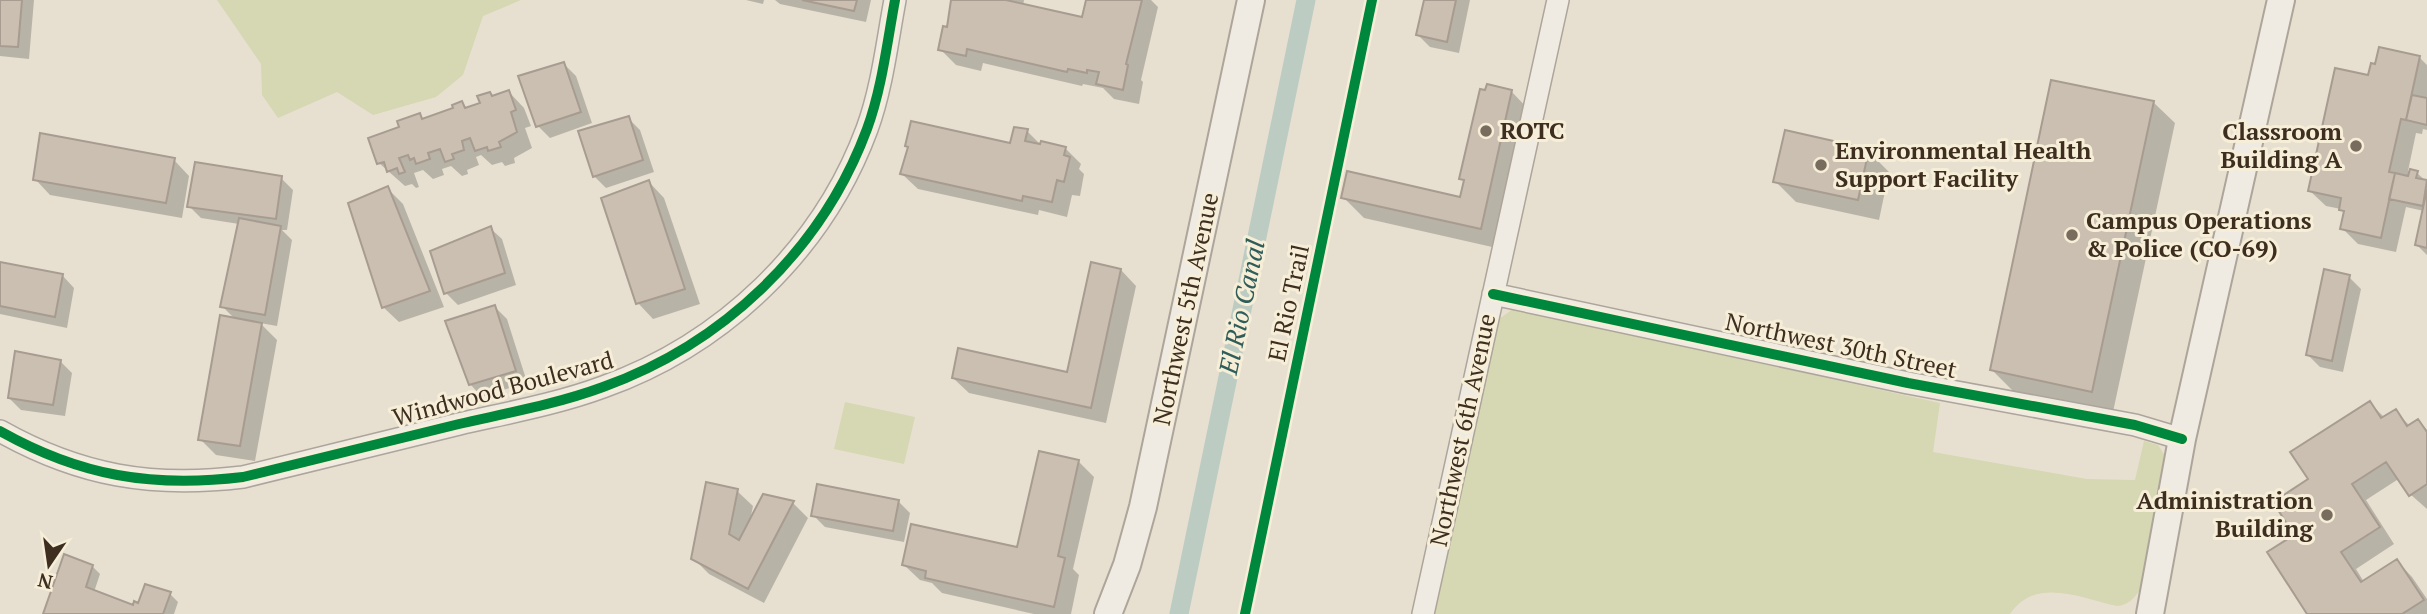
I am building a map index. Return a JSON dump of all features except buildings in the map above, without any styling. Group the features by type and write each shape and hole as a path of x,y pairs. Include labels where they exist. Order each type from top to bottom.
{"street":[{"name":"Windwood Boulevard","path":"0,431 29,447 83,468 144,480 204,482 243,477 532,407 599,389 631,377 670,358 742,307 774,277 821,217 849,170 866,130 880,88 895,0"},
{"name":"Northwest 5th Avenue","path":"1108,614 1127,565 1148,485 1251,0"},
{"name":"Northwest 6th Avenue","path":"1423,614 1558,0"},
{"path":"2150,614 2182,439 2281,0"},
{"name":"Northwest 30th Street","path":"1493,294 1898,381 2135,425 2182,439"}],"green space":[{"path":"217,0 521,0 483,16 463,75 436,97 373,115 337,92 278,118 262,95 261,64"},
{"path":"1513,309 1940,403 1933,452 2087,479 2135,480 2144,441 2158,445 2167,459 2169,471 2140,590 2128,603 2117,606 2074,595 2046,593 2021,602 2010,614 1434,614 1499,319"},
{"path":"845,402 915,417 904,464 834,449"}],"waterway":[{"name":"El Rio Canal","path":"1179,614 1306,0"}],"cycle path":[{"path":"0,431 59,459 117,475 178,481 243,477 550,403 586,393 647,369 689,346 763,287 795,252 824,214 848,173 867,129 877,98 895,0"},
{"name":"El Rio Trail","path":"1245,614 1372,0"},
{"path":"1493,294 1908,383 2135,425 2182,439"}],"place":[{"name":"ROTC","path":"1486,131"},
{"name":"Classroom Building A","path":"2356,146"},
{"name":"Environmental Health Support Facility","path":"1821,165"},
{"name":"Campus Operations & Police (CO-69)","path":"2072,235"},
{"name":"Administration Building","path":"2327,515"}]}
